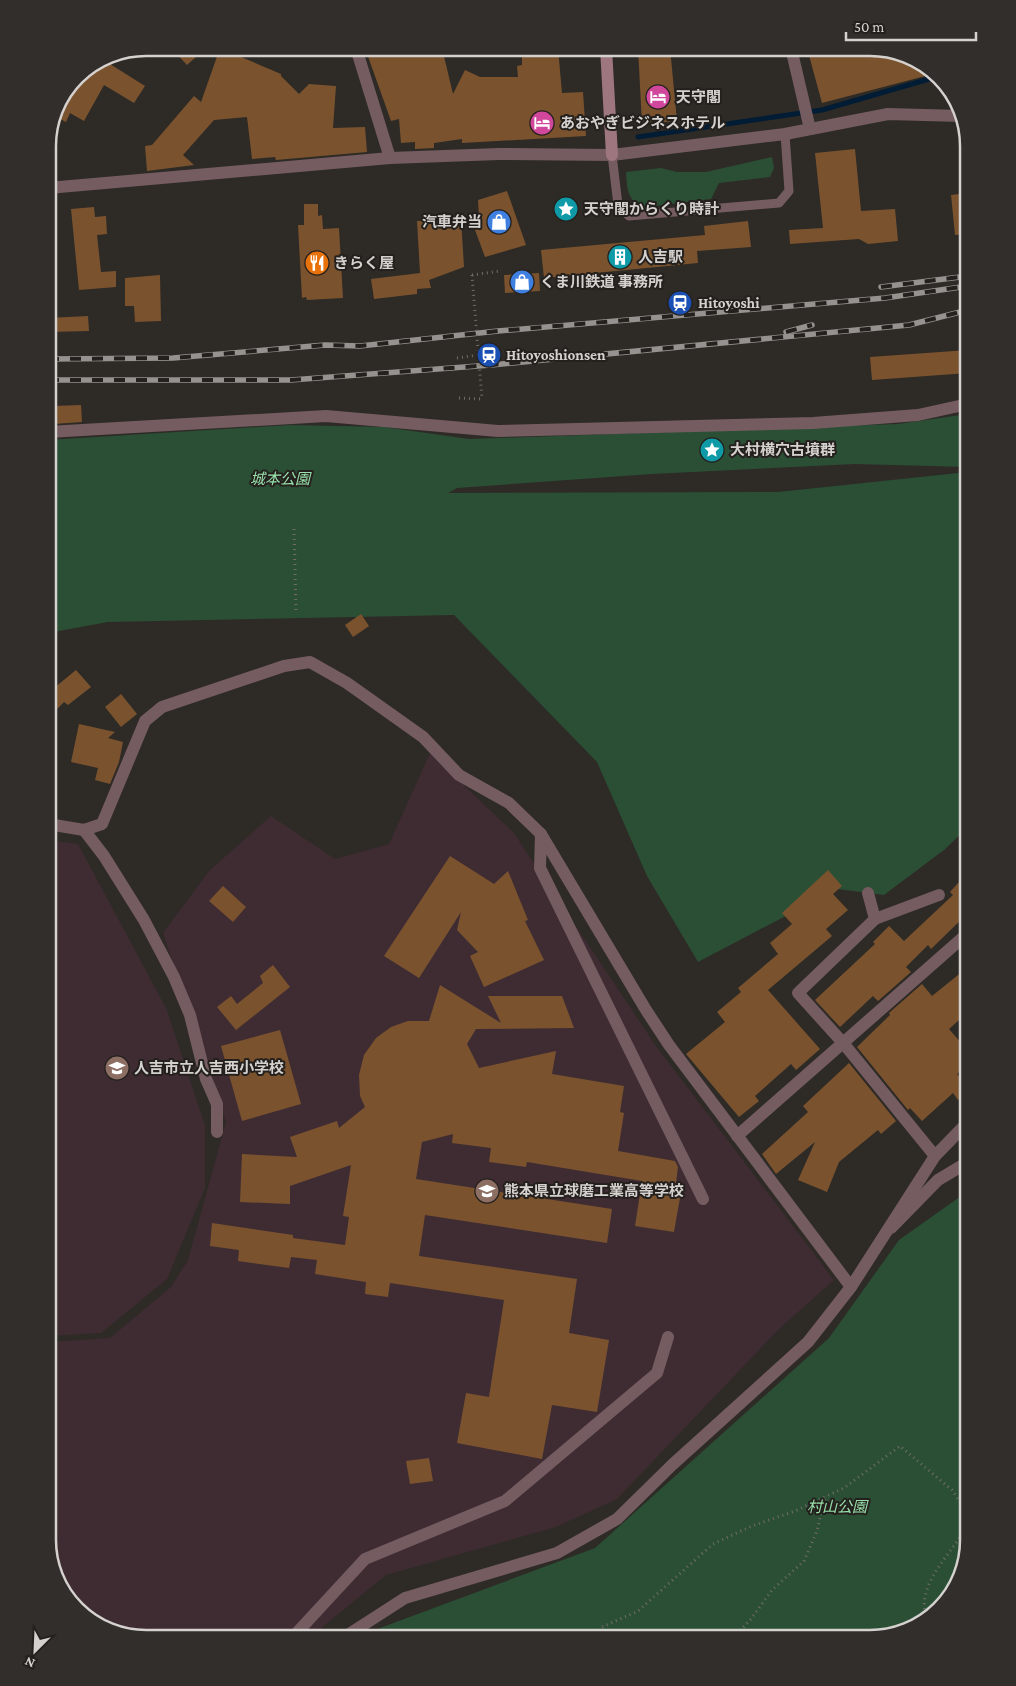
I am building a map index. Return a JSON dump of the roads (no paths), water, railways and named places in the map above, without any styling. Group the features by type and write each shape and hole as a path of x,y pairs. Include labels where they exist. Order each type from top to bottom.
{"main road":[{"path":"606,56 612,155"}],"street":[{"path":"358,56 390,158"},
{"path":"793,56 810,129"},
{"path":"56,187 390,158 499,154 612,155 785,134 888,114 954,116"},
{"path":"56,432 326,416 498,431 814,423 918,415 960,406"},
{"path":"56,825 84,830 102,824 144,721 162,707 284,666 310,662 347,683 423,737 459,775 509,803 541,834 646,1010 737,1136 851,1287"},
{"path":"84,830 104,856 144,920 174,977 190,1015 206,1079 217,1104 217,1132"},
{"path":"541,834 540,868 703,1199"},
{"path":"868,893 875,919"},
{"path":"935,1156 844,1044 798,992 875,919 939,895"},
{"path":"737,1136 960,940"},
{"path":"355,1630 405,1598 557,1553 618,1519 672,1465 808,1342 851,1287 935,1156 960,1130"},
{"path":"884,1233 911,1210 938,1180 960,1167"},
{"path":"299,1630 365,1560 504,1501 657,1373 668,1337"}],"lane":[{"path":"612,155 618,205 629,216 779,203 789,191 785,134"}],"waterway":[{"path":"638,137 822,110 929,79"}],"railway":[{"path":"881,287 960,277"},
{"path":"56,359 173,358 325,345 360,346 498,331 885,298 960,287"},
{"path":"56,380 291,380 491,365 909,325 960,312"},
{"path":"786,332 812,325"}],"place":[{"name":"天守閣","path":"658,97"},
{"name":"あおやぎビジネスホテル","path":"542,123"},
{"name":"天守閣からくり時計","path":"566,209"},
{"name":"汽車弁当","path":"499,222"},
{"name":"人吉駅","path":"620,257"},
{"name":"きらく屋","path":"317,263"},
{"name":"くま川鉄道 事務所","path":"522,282"},
{"name":"Hitoyoshi","path":"680,303"},
{"name":"Hitoyoshionsen","path":"489,355"},
{"name":"大村横穴古墳群","path":"712,450"},
{"name":"人吉市立人吉西小学校","path":"117,1068"},
{"name":"熊本県立球磨工業高等学校","path":"487,1191"}],"park label":[{"name":"城本公園","path":"280,479"},
{"name":"村山公園","path":"837,1507"}]}
